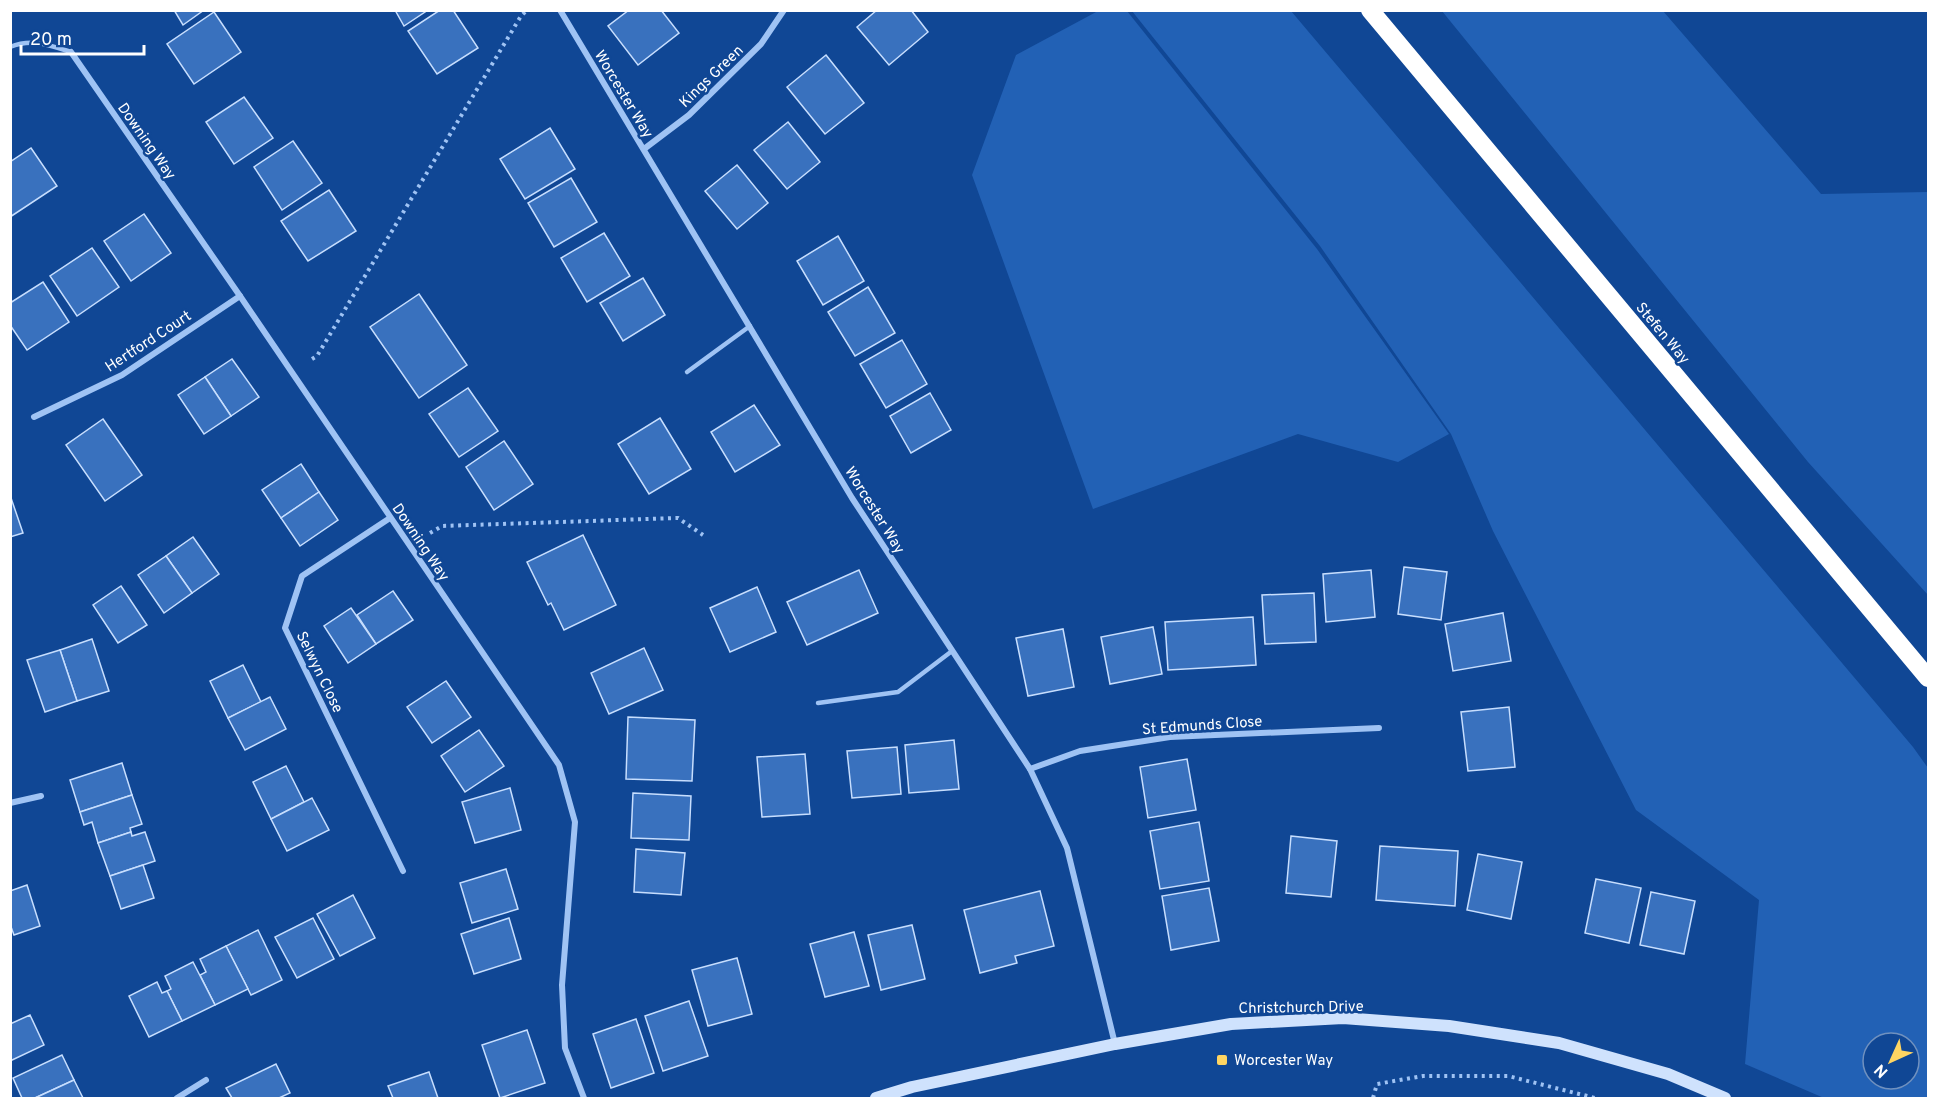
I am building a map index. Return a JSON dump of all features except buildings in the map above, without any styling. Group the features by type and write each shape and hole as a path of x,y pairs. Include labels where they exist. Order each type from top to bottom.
{"highway":[{"name":"Stefen Way","path":"1370,10 1929,678"}],"street":[{"name":"Worcester Way","path":"560,10 852,498 1030,770 1067,848 1114,1044"},
{"name":"Kings Green","path":"644,149 689,115 761,44 784,10"},
{"name":"Downing Way","path":"70,52 240,296 560,765 575,822 562,985 565,1048 584,1098"},
{"name":"Hertford Court","path":"34,417 122,375 240,296"},
{"name":"Selwyn Close","path":"390,518 302,576 285,628 403,871"},
{"name":"St Edmunds Close","path":"1030,770 1080,751 1170,736 1379,728"},
{"path":"10,804 42,796"},
{"name":"Christchurch Drive","path":"876,1098 912,1087 1114,1044 1231,1024 1343,1018 1449,1026 1559,1043 1668,1074 1725,1098"},
{"path":"177,1098 206,1080"}],"lane":[{"path":"10,47 20,43 40,42 70,52"},
{"path":"687,372 750,326"},
{"path":"818,703 898,692 952,651"}],"path":[{"path":"292,373 317,356 521,16 527,10"},
{"path":"410,547 442,526 678,518 703,535"},
{"path":"1373,1098 1377,1084 1423,1076 1508,1076 1595,1098"}],"shaded area":[{"path":"1098,11 1127,11 1317,249 1449,434 1398,462 1298,434 1093,509 972,175 1016,55"},
{"path":"1132,11 1291,11 1913,747 1928,768 1928,1098 1824,1098 1745,1064 1759,900 1636,810 1493,531 1451,434 1320,246"},
{"path":"1442,11 1663,11 1821,194 1928,192 1928,595 1808,462"}],"place":[{"name":"Worcester Way","path":"1222,1060"}]}
